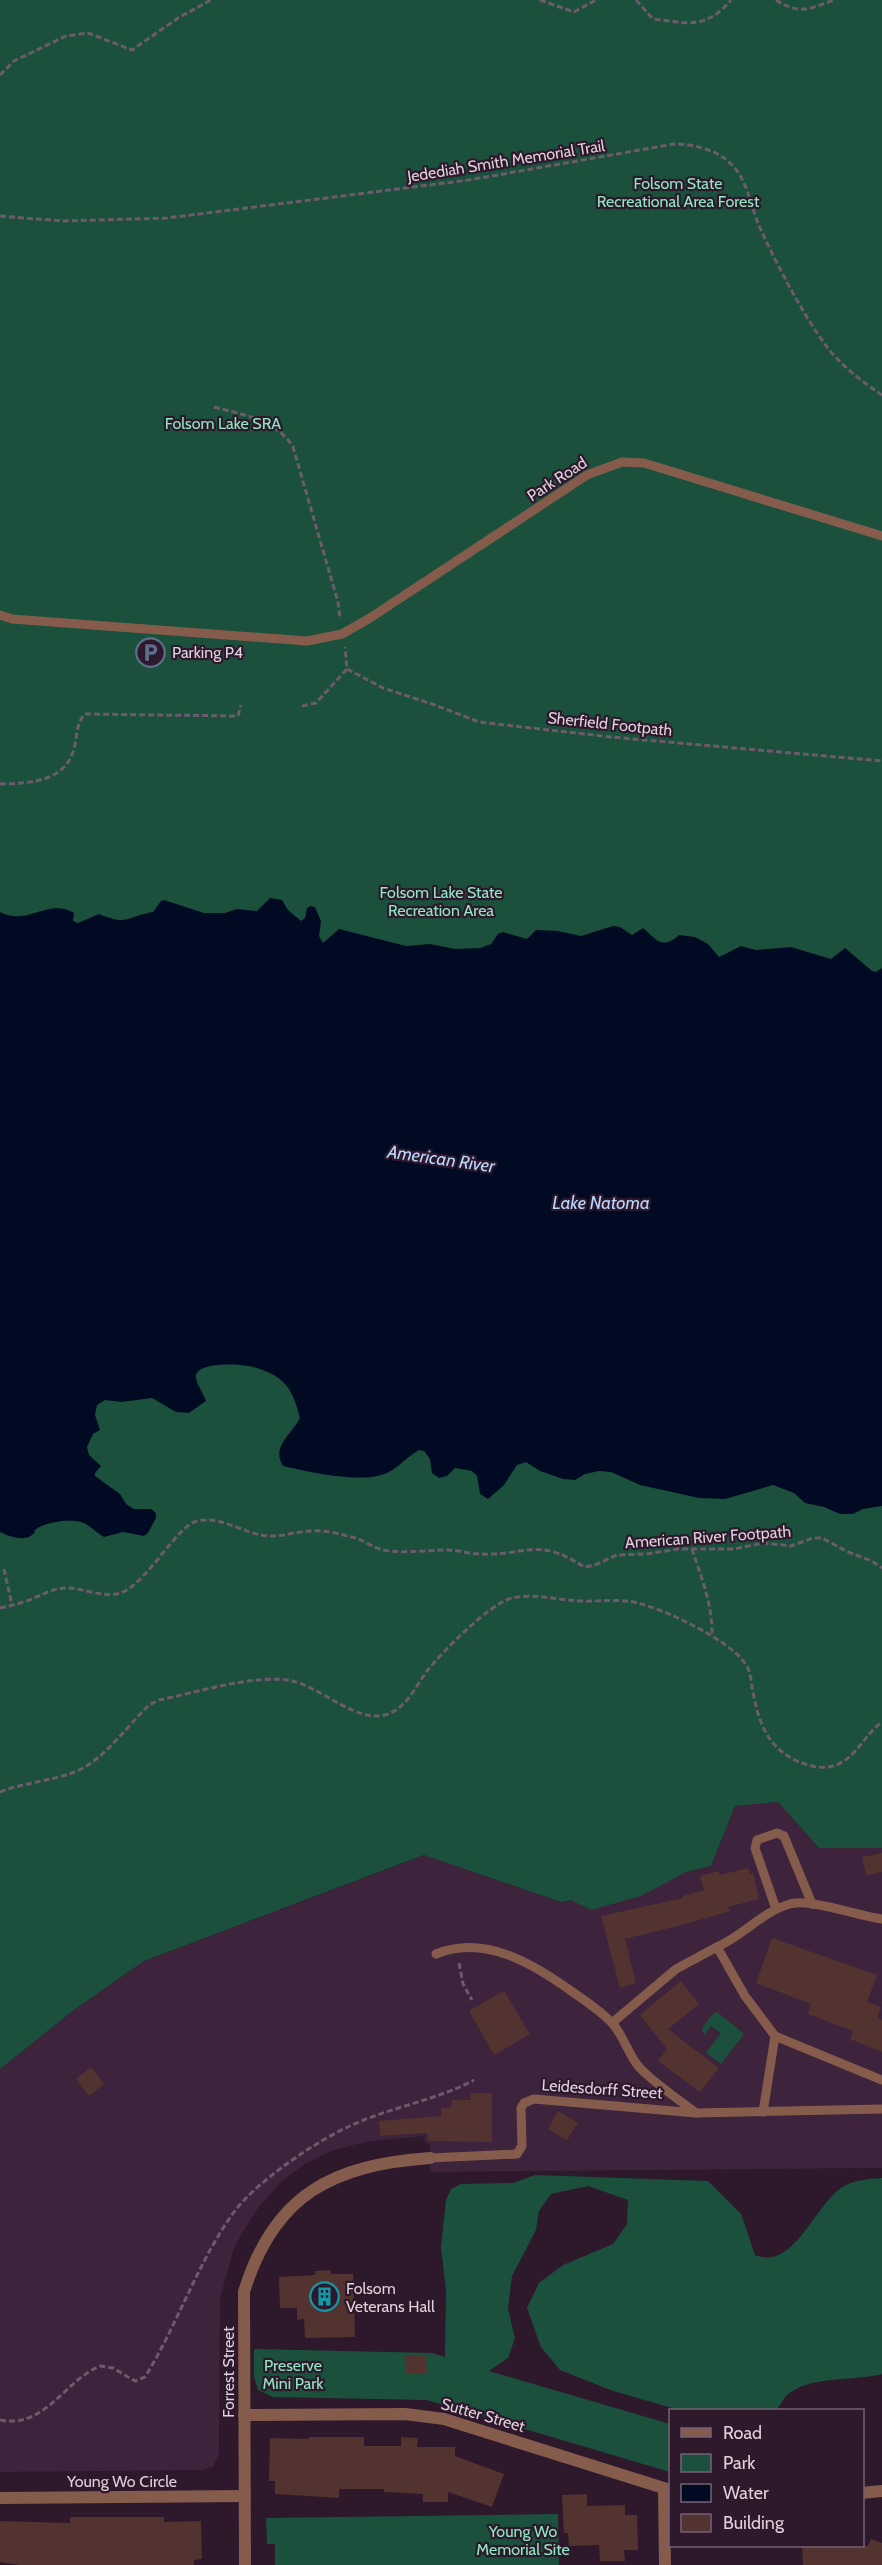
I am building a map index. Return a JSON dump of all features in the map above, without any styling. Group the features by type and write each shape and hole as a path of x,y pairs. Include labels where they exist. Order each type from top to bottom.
{"street":[{"name":"Leidesdorff Street","path":"302,2197 322,2183 372,2164 430,2158"},
{"name":"Forrest Street","path":"245,2565 244,2292 250,2272 266,2239 288,2210 302,2197"},
{"name":"Sutter Street","path":"244,2415 405,2414 444,2419 667,2489"},
{"path":"665,2565 667,2489"},
{"path":"864,2493 882,2492"},
{"name":"Young Wo Circle","path":"0,2498 245,2496"}],"lane":[{"name":"Park Road","path":"0,615 12,618 307,641 342,634 370,618 587,475 607,465 622,462 644,463 882,536"},
{"path":"776,1910 754,1848 758,1840 777,1833 784,1836 812,1904"},
{"path":"612,2023 676,1969 730,1941 776,1910 798,1902 882,1918"},
{"path":"436,1954 456,1947 481,1948 514,1957 538,1969 569,1989 612,2023 640,2068 696,2113"},
{"path":"717,1947 745,1996 775,2036 882,2080"},
{"path":"763,2112 775,2036"},
{"name":"Leidesdorff Street","path":"430,2158 516,2154 522,2146 521,2108 524,2103 534,2099 696,2113 882,2109"}],"path":[{"path":"0,75 14,61 66,36 88,33 132,50 178,18 211,0"},
{"path":"540,0 574,12 596,0"},
{"path":"636,0 653,19 693,24 717,16 731,0"},
{"path":"776,0 806,11 834,0"},
{"name":"Jedediah Smith Memorial Trail","path":"0,216 62,221 168,218 469,180 674,144 691,145 718,155 734,167 740,175 759,226 825,344 853,372 882,395"},
{"path":"214,407 266,422 287,437 293,447 338,602 347,658 347,669 316,703 302,706"},
{"name":"Sherfield Footpath","path":"347,669 382,688 479,722 611,737 882,761"},
{"path":"0,784 42,780 68,765 72,757 79,723 85,714 238,716 240,705"},
{"name":"American River Footpath","path":"0,1608 54,1589 66,1588 102,1594 121,1593 134,1585 183,1530 193,1522 205,1519 269,1536 310,1531 356,1537 372,1547 386,1551 450,1550 480,1554 541,1549 556,1551 584,1567 595,1565 617,1555 734,1548 771,1543 791,1546 822,1538 882,1568"},
{"path":"692,1549 704,1584 713,1624 712,1636"},
{"path":"4,1569 12,1605"},
{"path":"0,1792 17,1785 73,1773 92,1762 149,1705 159,1700 246,1682 269,1679 292,1681 316,1689 358,1713 377,1717 390,1714 400,1707 440,1655 492,1608 511,1599 532,1597 581,1601 610,1599 632,1601 647,1605 724,1643 745,1662 763,1731 791,1758 814,1767 835,1765 852,1754 882,1722"},
{"path":"456,1947 463,1984 472,2000"},
{"path":"0,2420 26,2419 37,2416 92,2369 100,2366 112,2368 135,2381 146,2377 213,2244 235,2211 250,2194 294,2160 349,2126 444,2094 474,2080"}],"shaded area":[{"path":"778,1802 819,1848 882,1848 882,2168 430,2172 430,2143 425,2143 424,2136 365,2142 331,2151 305,2164 282,2181 258,2208 235,2245 220,2298 219,2454 213,2467 202,2470 0,2472 0,2069 74,2010 144,1961 425,1855 561,1902 711,1866 735,1806"}],"green space":[{"name":"Folsom Lake State Recreation Area","path":"0,0 882,0 882,1848 819,1848 778,1802 735,1806 711,1866 686,1872 641,1896 591,1910 571,1900 561,1902 424,1855 144,1961 74,2010 0,2069"},
{"path":"717,2012 744,2034 721,2064 706,2053 721,2033 711,2026 704,2035 702,2029"},
{"name":"Preserve Mini Park","path":"535,2175 708,2181 741,2214 755,2255 768,2257 781,2254 792,2246 831,2197 845,2185 866,2179 882,2178 882,2374 807,2385 787,2395 777,2409 676,2409 613,2391 560,2370 541,2347 527,2308 539,2283 563,2265 613,2244 627,2224 628,2200 588,2186 551,2194 539,2211 536,2230 512,2276 508,2309 515,2338 508,2358 489,2371 669,2424 669,2472 427,2400 273,2397 258,2390 254,2377 254,2349 432,2353 445,2357 446,2291 441,2247 446,2200 451,2189 461,2184 513,2183"},
{"name":"Young Wo Memorial Site","path":"558,2514 559,2565 275,2565 275,2544 267,2544 266,2518"}],"water":[{"name":"Lake Natoma","path":"270,898 282,900 288,910 301,921 305,918 307,908 315,907 321,921 319,936 323,943 339,929 406,946 430,944 455,949 480,948 491,944 498,934 503,932 527,939 536,930 558,931 581,936 613,926 620,927 632,935 643,928 655,939 663,942 673,940 679,935 695,937 708,944 719,957 741,946 756,950 791,947 831,959 845,948 872,971 876,972 882,968 882,1506 863,1509 853,1514 840,1514 824,1507 805,1503 794,1493 773,1485 725,1499 699,1498 640,1485 611,1472 599,1471 585,1474 575,1480 563,1479 540,1471 526,1462 517,1465 504,1485 488,1499 480,1494 477,1476 472,1471 455,1468 447,1476 439,1478 432,1473 430,1459 424,1451 419,1450 393,1470 379,1476 337,1476 294,1469 283,1466 279,1453 284,1441 300,1418 289,1389 278,1378 266,1371 248,1366 227,1365 210,1366 198,1371 196,1379 206,1401 189,1413 176,1412 152,1398 122,1402 105,1400 97,1405 95,1415 100,1430 93,1434 87,1447 89,1455 101,1466 95,1476 120,1494 126,1504 134,1509 151,1509 156,1513 156,1518 144,1536 123,1532 104,1537 84,1523 76,1521 42,1526 25,1538 12,1537 0,1532 0,912 10,916 19,916 55,908 64,909 74,913 73,921 78,923 99,914 121,920 153,912 164,900 204,913 225,913 237,909 257,911"}],"building":[{"path":"882,1853 882,1872 866,1875 862,1857"},
{"path":"748,1868 750,1874 753,1873 759,1899 728,1907 730,1911 625,1939 636,1983 620,1988 601,1916 683,1898 683,1896 704,1890 700,1876 718,1871 720,1875"},
{"path":"772,1938 877,1975 867,2002 881,2007 877,2018 882,2020 882,2052 850,2039 853,2031 808,2014 811,2004 756,1983"},
{"path":"681,1981 699,2004 668,2029 719,2068 700,2092 658,2061 667,2049 640,2015"},
{"path":"504,1991 530,2034 494,2055 469,2011"},
{"path":"91,2067 104,2084 89,2096 76,2079"},
{"path":"470,2093 492,2093 492,2142 428,2141 427,2133 380,2136 379,2121 441,2116 441,2108 451,2108 452,2100 471,2100"},
{"path":"558,2111 578,2123 567,2140 548,2129"},
{"name":"Folsom Veterans Hall","path":"330,2270 331,2274 353,2274 355,2337 305,2338 304,2319 297,2320 297,2308 280,2308 279,2277 315,2275 315,2271"},
{"path":"426,2355 427,2373 406,2374 405,2356"},
{"path":"309,2437 364,2437 364,2446 401,2446 401,2437 418,2438 417,2447 455,2447 455,2456 504,2474 492,2507 448,2492 448,2502 423,2502 423,2494 384,2492 384,2489 339,2489 339,2498 275,2494 275,2481 269,2481 270,2438 309,2439"},
{"path":"587,2494 587,2506 625,2505 625,2515 637,2515 638,2550 624,2550 625,2561 600,2561 599,2545 569,2546 568,2533 564,2533 562,2495"},
{"path":"70,2517 164,2517 164,2522 201,2521 202,2559 194,2560 194,2565 20,2565 0,2562 0,2521 70,2523"},
{"path":"871,2539 882,2543 882,2565 803,2565 802,2547 868,2546"}],"place":[{"name":"Parking P4","path":"151,652"},
{"name":"Folsom Veterans Hall","path":"325,2297"}],"park label":[{"name":"Folsom State Recreational Area Forest","path":"678,192"},
{"name":"Folsom Lake SRA","path":"223,423"}],"water label":[{"name":"American River","path":"441,1159"}]}
